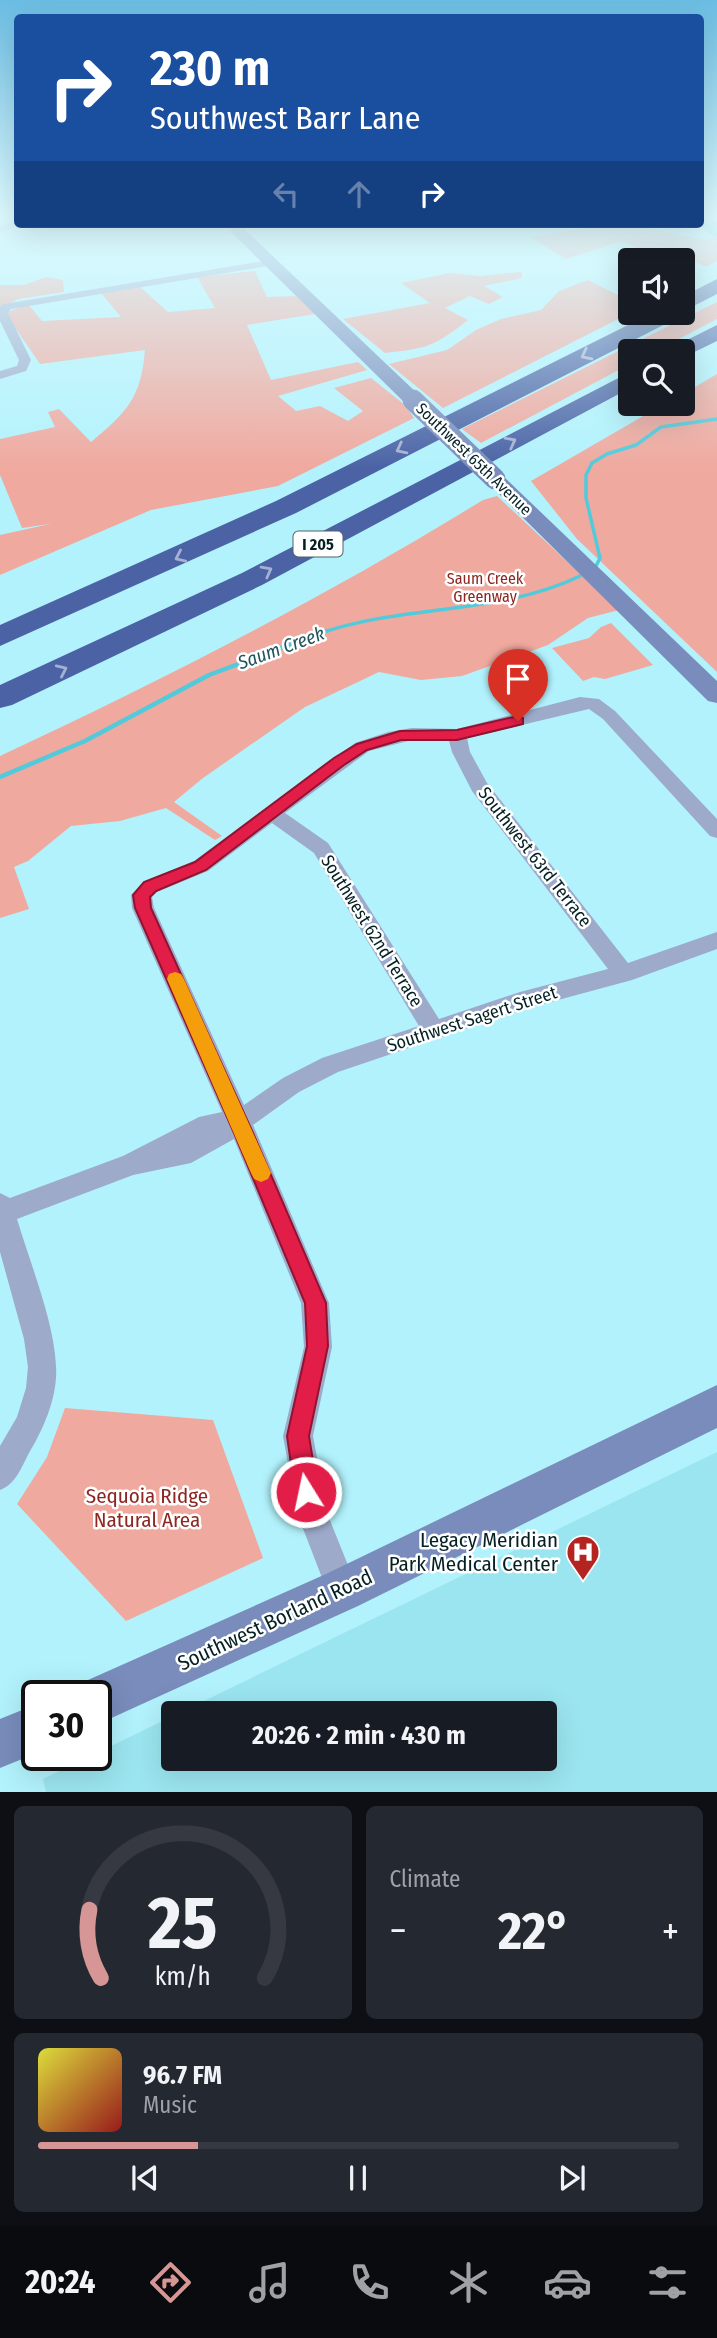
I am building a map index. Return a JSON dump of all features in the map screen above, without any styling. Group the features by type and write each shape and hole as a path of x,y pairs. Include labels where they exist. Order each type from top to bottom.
{"highway":[{"name":"I 205","path":"0,637 286,507 645,325"},
{"path":"695,344 717,332"},
{"name":"I 205","path":"0,698 252,579 618,385"}],"main road":[{"name":"Southwest 65th Avenue","path":"309,301 717,695"},
{"name":"Southwest Borland Road","path":"112,1694 342,1590 717,1406"},
{"path":"0,1744 21,1735"}],"street":[{"path":"0,374 22,368 25,360 1,310 8,306 41,301"},
{"path":"342,1590 306,1492 298,1436 318,1346 315,1303 143,908 141,901 144,891 201,866 362,747 400,735 457,735 569,705 593,703 609,715 717,831"},
{"name":"Southwest 63rd Terrace","path":"457,735 461,752 479,786 624,974"},
{"name":"Southwest 62nd Terrace","path":"272,813 321,848 433,1029"},
{"name":"Southwest Sagert Street","path":"1,1209 132,1164 182,1155 217,1137 311,1074 433,1029 520,1001 624,974 717,940"},
{"path":"0,1475 30,1423 40,1388 42,1367 38,1339 1,1209"}],"shaded area":[{"name":"Legacy Meridian Park Medical Center","path":"717,1452 717,1792 46,1792 43,1779 60,1771 112,1771 112,1746 161,1722 161,1771 557,1771 557,1701 204,1701"}],"green space":[{"path":"0,301 15,301 0,308"},
{"path":"107,301 155,301 168,312 215,308 211,301 302,301 315,314 247,325 271,380 358,362 367,370 278,396 296,411 320,406 348,421 363,411 334,388 371,378 405,405 414,418 278,486 151,510 0,575 0,535 50,524 22,528 0,475 0,439 55,427 48,412 59,409 91,442 114,422 130,403 140,380 145,350 40,364 5,313 28,304 42,321 121,317"},
{"path":"427,301 460,301 445,308 468,320 438,341 412,350 385,353 343,319 430,303"},
{"path":"550,301 618,301 618,319 443,408 389,364 447,350 476,330 501,319 541,310"},
{"path":"717,302 717,319 679,339 643,339 671,325 695,325 695,313"},
{"path":"618,351 618,370 481,443 462,429"},
{"path":"717,374 717,672 577,539 531,481 643,416 695,416 695,387"},
{"name":"Saum Creek Greenway","path":"497,496 619,610 588,618 548,645 462,676 421,680 379,672 305,707 203,778 174,802 222,836 215,840 166,808 120,821 71,826 28,861 14,867 29,909 0,918 0,756 245,635 365,570 483,500"},
{"path":"611,623 653,665 605,679 594,677 583,681 552,648 589,638 601,627"},
{"name":"Sequoia Ridge Natural Area","path":"65,1408 213,1420 263,1558 126,1621 17,1504 47,1457"}],"waterway":[{"name":"Saum Creek","path":"596,566 600,558 586,498 586,475 592,463 607,454 636,445 661,427 717,419"},
{"name":"Saum Creek","path":"321,633 386,617 518,597 580,576"},
{"name":"Saum Creek","path":"0,777 85,741 209,675 326,631"}],"slow traffic":[{"path":"175,979 261,1173"}],"place":[{"name":"Legacy Meridian Park Medical Center","path":"583,1582"}],"route":[{"path":"306,1492 298,1436 318,1346 315,1303 244,1133 143,908 141,895 157,883 201,866 362,747 400,735 457,735 518,721"}]}
